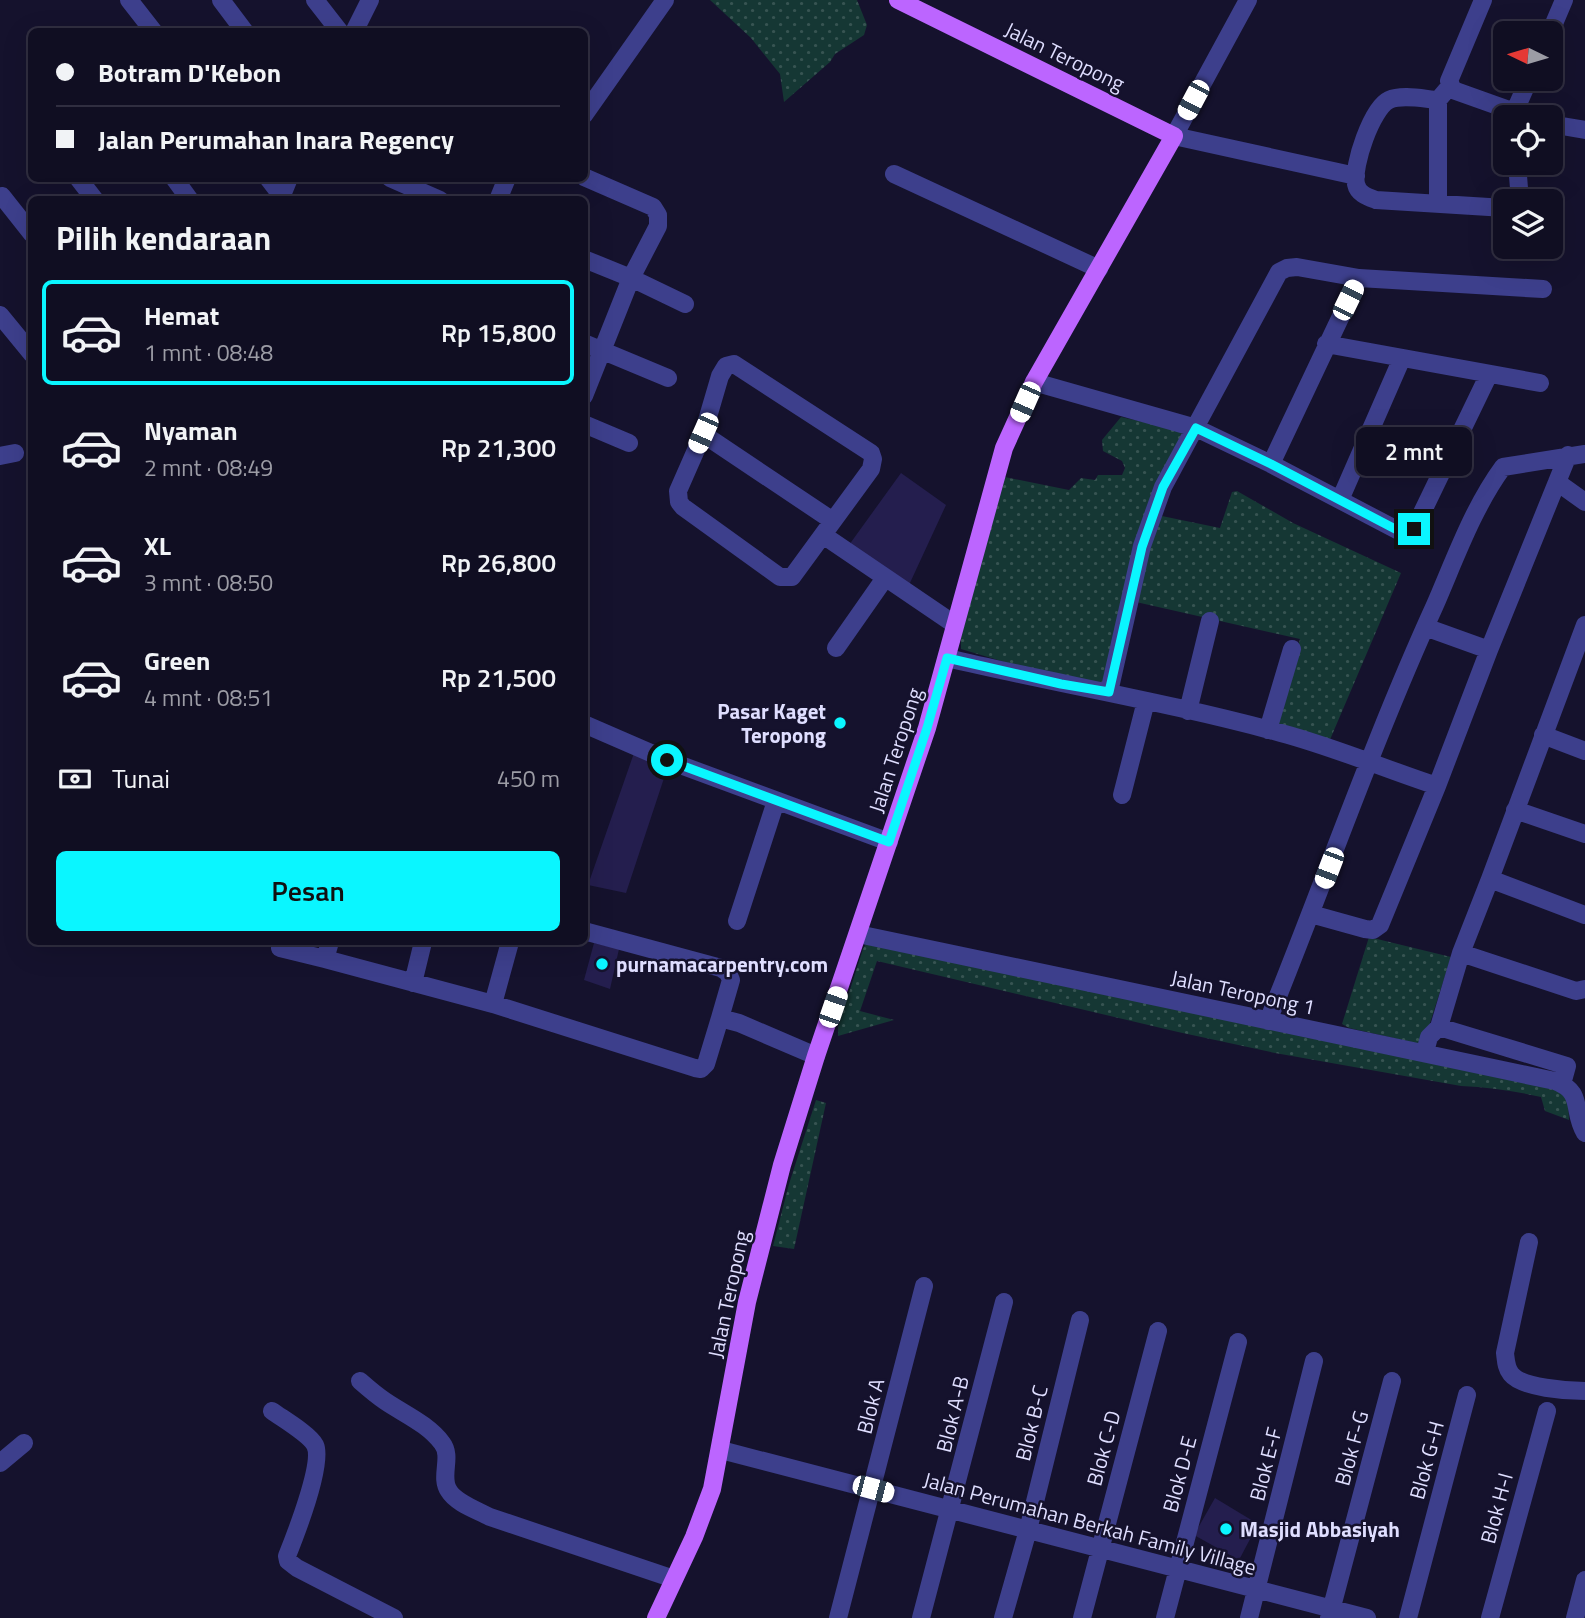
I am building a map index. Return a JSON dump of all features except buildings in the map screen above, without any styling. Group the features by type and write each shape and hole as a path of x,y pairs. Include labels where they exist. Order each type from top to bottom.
{"main road":[{"name":"Jalan Teropong","path":"656,1618 712,1489 750,1289 782,1164 927,728 1004,448 1034,382 1177,130 898,0"}],"street":[{"path":"129,0 151,28"},
{"path":"221,0 242,28"},
{"path":"315,0 337,28"},
{"path":"357,28 370,0"},
{"path":"588,109 665,0"},
{"path":"1248,0 1177,130 1356,176"},
{"path":"1483,0 1449,81 1453,90 1493,106"},
{"path":"1555,21 1564,0"},
{"path":"1438,203 1438,100 1450,86"},
{"path":"1438,100 1397,98 1382,106 1366,134 1355,182 1359,190 1376,200 1493,207"},
{"path":"1563,126 1585,130"},
{"path":"894,174 1099,269"},
{"path":"588,179 653,207 658,215 658,226 631,278 588,386"},
{"path":"81,182 92,196"},
{"path":"399,182 431,196"},
{"path":"2,196 28,229"},
{"path":"588,261 685,304"},
{"path":"1109,692 1142,547 1163,487 1279,272 1297,267 1359,278 1543,289"},
{"path":"1271,464 1359,278"},
{"path":"0,315 28,349"},
{"path":"1326,344 1541,383"},
{"path":"588,345 668,378"},
{"path":"1340,500 1402,358"},
{"path":"734,364 871,453 871,469 828,528 792,577 780,577 679,502 678,491 703,433 720,376 726,366 734,364"},
{"path":"1034,382 1196,428 1399,531 1408,533 1414,529 1489,374"},
{"path":"588,426 629,443"},
{"path":"703,433 828,528 885,578 954,624"},
{"path":"1311,914 1365,929 1373,930 1380,925 1557,482 1577,454"},
{"path":"1268,1021 1369,761 1478,509 1503,467 1577,454"},
{"path":"1557,482 1585,502"},
{"path":"836,648 885,578"},
{"path":"1188,711 1210,621"},
{"path":"1425,1052 1429,1037 1439,1027 1461,953 1585,625"},
{"path":"1425,627 1489,650"},
{"path":"1268,730 1292,649"},
{"path":"947,658 1109,692 1268,730 1369,761 1437,786"},
{"path":"1122,795 1146,701"},
{"path":"588,726 667,760 889,842"},
{"path":"1543,736 1585,751"},
{"path":"737,920 776,801"},
{"path":"1516,810 1585,834"},
{"path":"1490,879 1585,915"},
{"path":"280,948 327,950 413,983 493,1004 701,1069 705,1064 731,980 728,973 721,968 588,932"},
{"name":"Jalan Teropong 1","path":"858,934 1425,1052 1562,1084"},
{"path":"413,983 422,945"},
{"path":"493,1004 509,945"},
{"path":"1461,953 1576,991 1585,989"},
{"path":"720,1018 739,1023 816,1056"},
{"path":"1439,1027 1567,1066 1562,1084 1568,1086 1577,1098 1580,1123 1585,1133"},
{"path":"1529,1242 1505,1353 1506,1365 1518,1381 1567,1392 1585,1391"},
{"name":"Blok A","path":"838,1618 924,1286"},
{"name":"Blok A-B","path":"920,1618 951,1510 1004,1302"},
{"name":"Blok B-C","path":"1003,1618 1028,1530 1080,1321"},
{"name":"Blok C-D","path":"1082,1618 1158,1331"},
{"name":"Blok D-E","path":"1164,1618 1238,1342"},
{"name":"Blok E-F","path":"1249,1618 1314,1361"},
{"path":"360,1381 422,1424 442,1443 446,1451 445,1482 449,1491 465,1504 490,1517 674,1579"},
{"name":"Blok F-G","path":"1330,1613 1392,1381"},
{"name":"Blok G-H","path":"1408,1618 1467,1395"},
{"path":"272,1411 308,1438 315,1445 317,1454 314,1477 287,1556 288,1561 394,1618"},
{"name":"Blok H-I","path":"1490,1618 1547,1411"},
{"path":"0,1463 24,1443"},
{"name":"Jalan Perumahan Berkah Family Village","path":"721,1450 1257,1589 1330,1613 1367,1618"},
{"path":"1575,1618 1585,1580"}],"green space":[{"path":"710,0 857,0 867,25 864,35 835,54 830,62 784,102 780,74 751,38"},
{"path":"1121,417 1189,432 1175,460 1106,685 1038,672 961,649 961,629 1000,476 1069,490 1081,478 1095,480 1098,475 1122,475 1125,468 1122,461 1103,451 1102,440"},
{"path":"1237,491 1293,523 1401,573 1329,742 1275,727 1300,639 1136,602 1157,515 1220,528 1232,492"},
{"path":"1369,937 1451,957 1424,1042 1416,1043 1349,1028 1342,1024"},
{"path":"868,940 1557,1089 1568,1100 1569,1120 1545,1111 1541,1097 1461,1086 1275,1053 877,961 860,1011 894,1020 838,1036 838,1027"},
{"path":"816,1100 826,1103 794,1249 773,1246 789,1184"}],"place":[{"name":"Pasar Kaget Teropong","path":"840,723"},
{"name":"purnamacarpentry.com","path":"602,964"},
{"name":"Masjid Abbasiyah","path":"1226,1529"}],"route":[{"path":"667,760 889,842 947,658 1109,692 1142,547 1163,487 1196,428 1399,531 1408,533 1414,529"}]}
